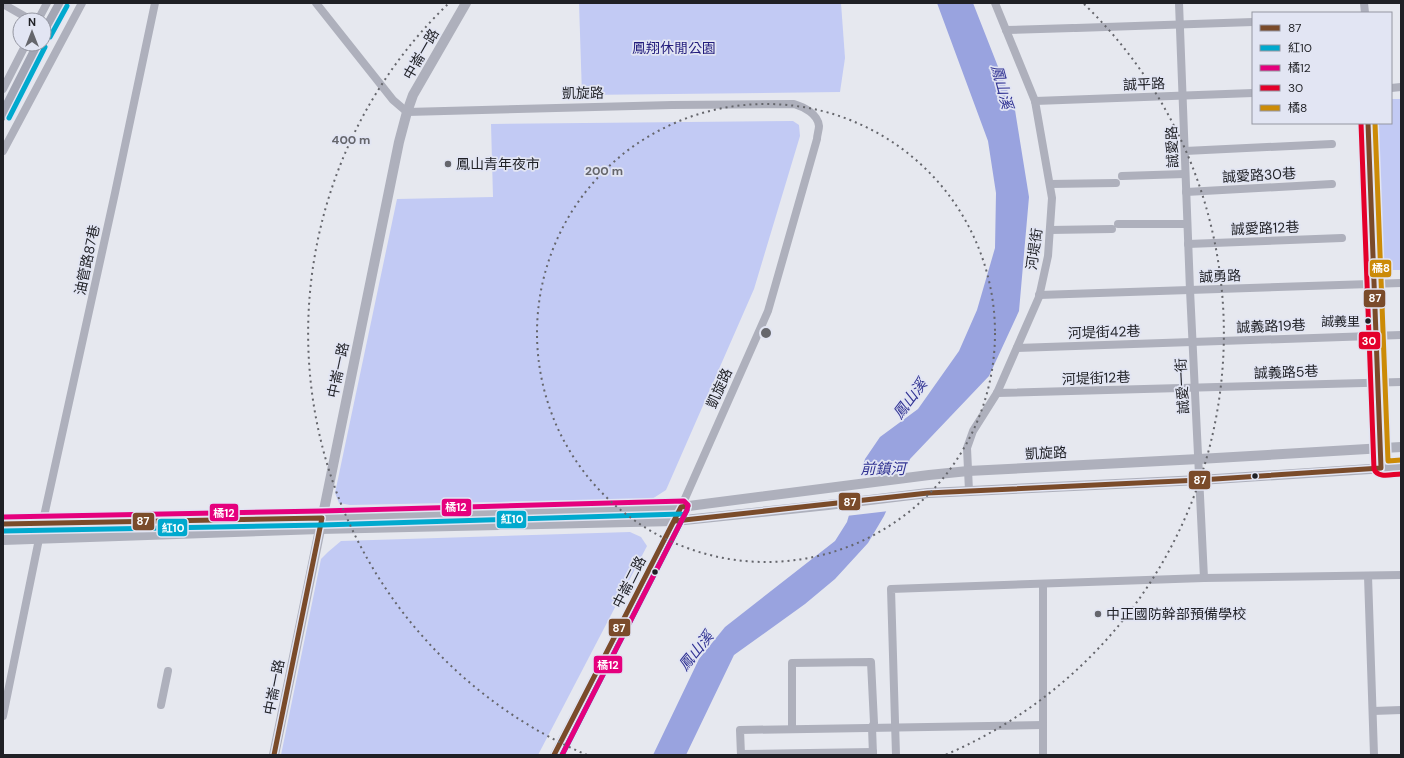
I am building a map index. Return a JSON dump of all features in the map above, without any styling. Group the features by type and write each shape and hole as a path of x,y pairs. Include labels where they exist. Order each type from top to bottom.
{"main road":[{"path":"52,18 61,3"},
{"path":"3,115 35,52"}],"street":[{"path":"43,12 48,3"},
{"path":"3,151 82,3"},
{"name":"油管路87巷","path":"3,716 42,523 115,193 155,3"},
{"path":"316,3 393,100 407,112"},
{"name":"中崙一路","path":"274,755 399,142 413,95 466,3"},
{"name":"河堤街","path":"969,491 967,448 973,431 997,393 1039,295 1048,256 1052,198 1035,101 995,3"},
{"name":"誠愛路","path":"1179,3 1190,290"},
{"path":"3,4 17,12"},
{"path":"1006,30 1252,22"},
{"path":"3,89 22,52"},
{"name":"誠平路","path":"1035,101 1252,93"},
{"name":"凱旋路","path":"407,112 672,105 794,104 805,108 814,116 819,125 817,139 768,311 681,507"},
{"path":"1368,124 1381,468"},
{"path":"1185,151 1332,144"},
{"path":"1050,184 1186,174"},
{"name":"誠愛路30巷","path":"1186,192 1332,184"},
{"path":"1050,230 1187,224"},
{"name":"誠愛路12巷","path":"1188,244 1342,238"},
{"name":"誠勇路","path":"1039,295 1401,283"},
{"name":"誠愛一街","path":"1190,290 1204,578"},
{"name":"誠義路19巷","path":"1193,342 1401,335"},
{"name":"河堤街42巷","path":"1017,348 1193,342"},
{"name":"誠義路5巷","path":"1195,388 1401,382"},
{"name":"河堤街12巷","path":"997,393 1195,388"},
{"name":"凱旋路","path":"681,507 968,471 1401,447"},
{"path":"3,540 320,529 675,521 928,493 1200,480 1401,467"},
{"path":"3,524 322,518 681,507"},
{"name":"中崙二路","path":"554,755 681,507"},
{"path":"1368,576 1374,755"},
{"path":"896,755 891,589 1204,578 1401,576"},
{"path":"1043,584 1043,755"},
{"path":"792,729 792,663 800,662 871,662 874,723 872,727 873,753 740,755 740,730 792,729 872,727 1043,725"},
{"path":"161,705 168,671"},
{"path":"3,678 12,674"},
{"path":"1373,711 1401,710"}],"green space":[{"name":"鳳翔休閒公園","path":"579,3 841,3 845,58 840,92 582,95"},
{"path":"1392,99 1401,99 1401,270 1391,270 1382,262 1376,124 1392,124"},
{"path":"793,121 799,125 800,136 754,289 666,490 652,499 350,505 339,503 335,493 397,199 493,197 491,124"},
{"path":"630,532 641,537 647,546 538,755 281,755 321,559 341,541"}],"water":[{"name":"前鎮河","path":"937,3 973,3 1015,110 1029,197 1019,311 989,376 910,459 884,516 868,543 835,579 805,604 734,655 686,755 653,755 699,659 725,627 835,541 847,522 865,459 880,437 918,409 959,351 977,310 995,248 996,193 988,141"}],"pier":[{"path":"910,464 889,511 846,516 859,472"}],"transit line":[{"name":"紅10","path":"52,33 67,6"},
{"name":"紅10","path":"9,118 42,52"},
{"name":"30","path":"1361,124 1374,469 1382,475 1401,474"},
{"name":"87","path":"675,521 928,493 1200,480 1381,468 1368,124"},
{"name":"橘8","path":"1375,124 1388,461 1401,460"},
{"name":"橘12","path":"3,517 322,511 684,501 688,505 687,510 562,755"},
{"name":"87","path":"554,755 681,507 688,506"},
{"name":"紅10","path":"562,755 687,510"},
{"name":"紅10","path":"3,531 322,525 681,514"},
{"name":"87","path":"3,524 322,518 274,755"}],"place":[{"name":"鳳山青年夜市","path":"448,164"},
{"name":"誠義里","path":"1368,321"},
{"name":"中正國防幹部預備學校","path":"1098,614"}],"water label":[{"name":"鳳山溪","path":"1002,87"},
{"name":"鳳山溪","path":"910,399"},
{"name":"鳳山溪","path":"696,651"}]}
